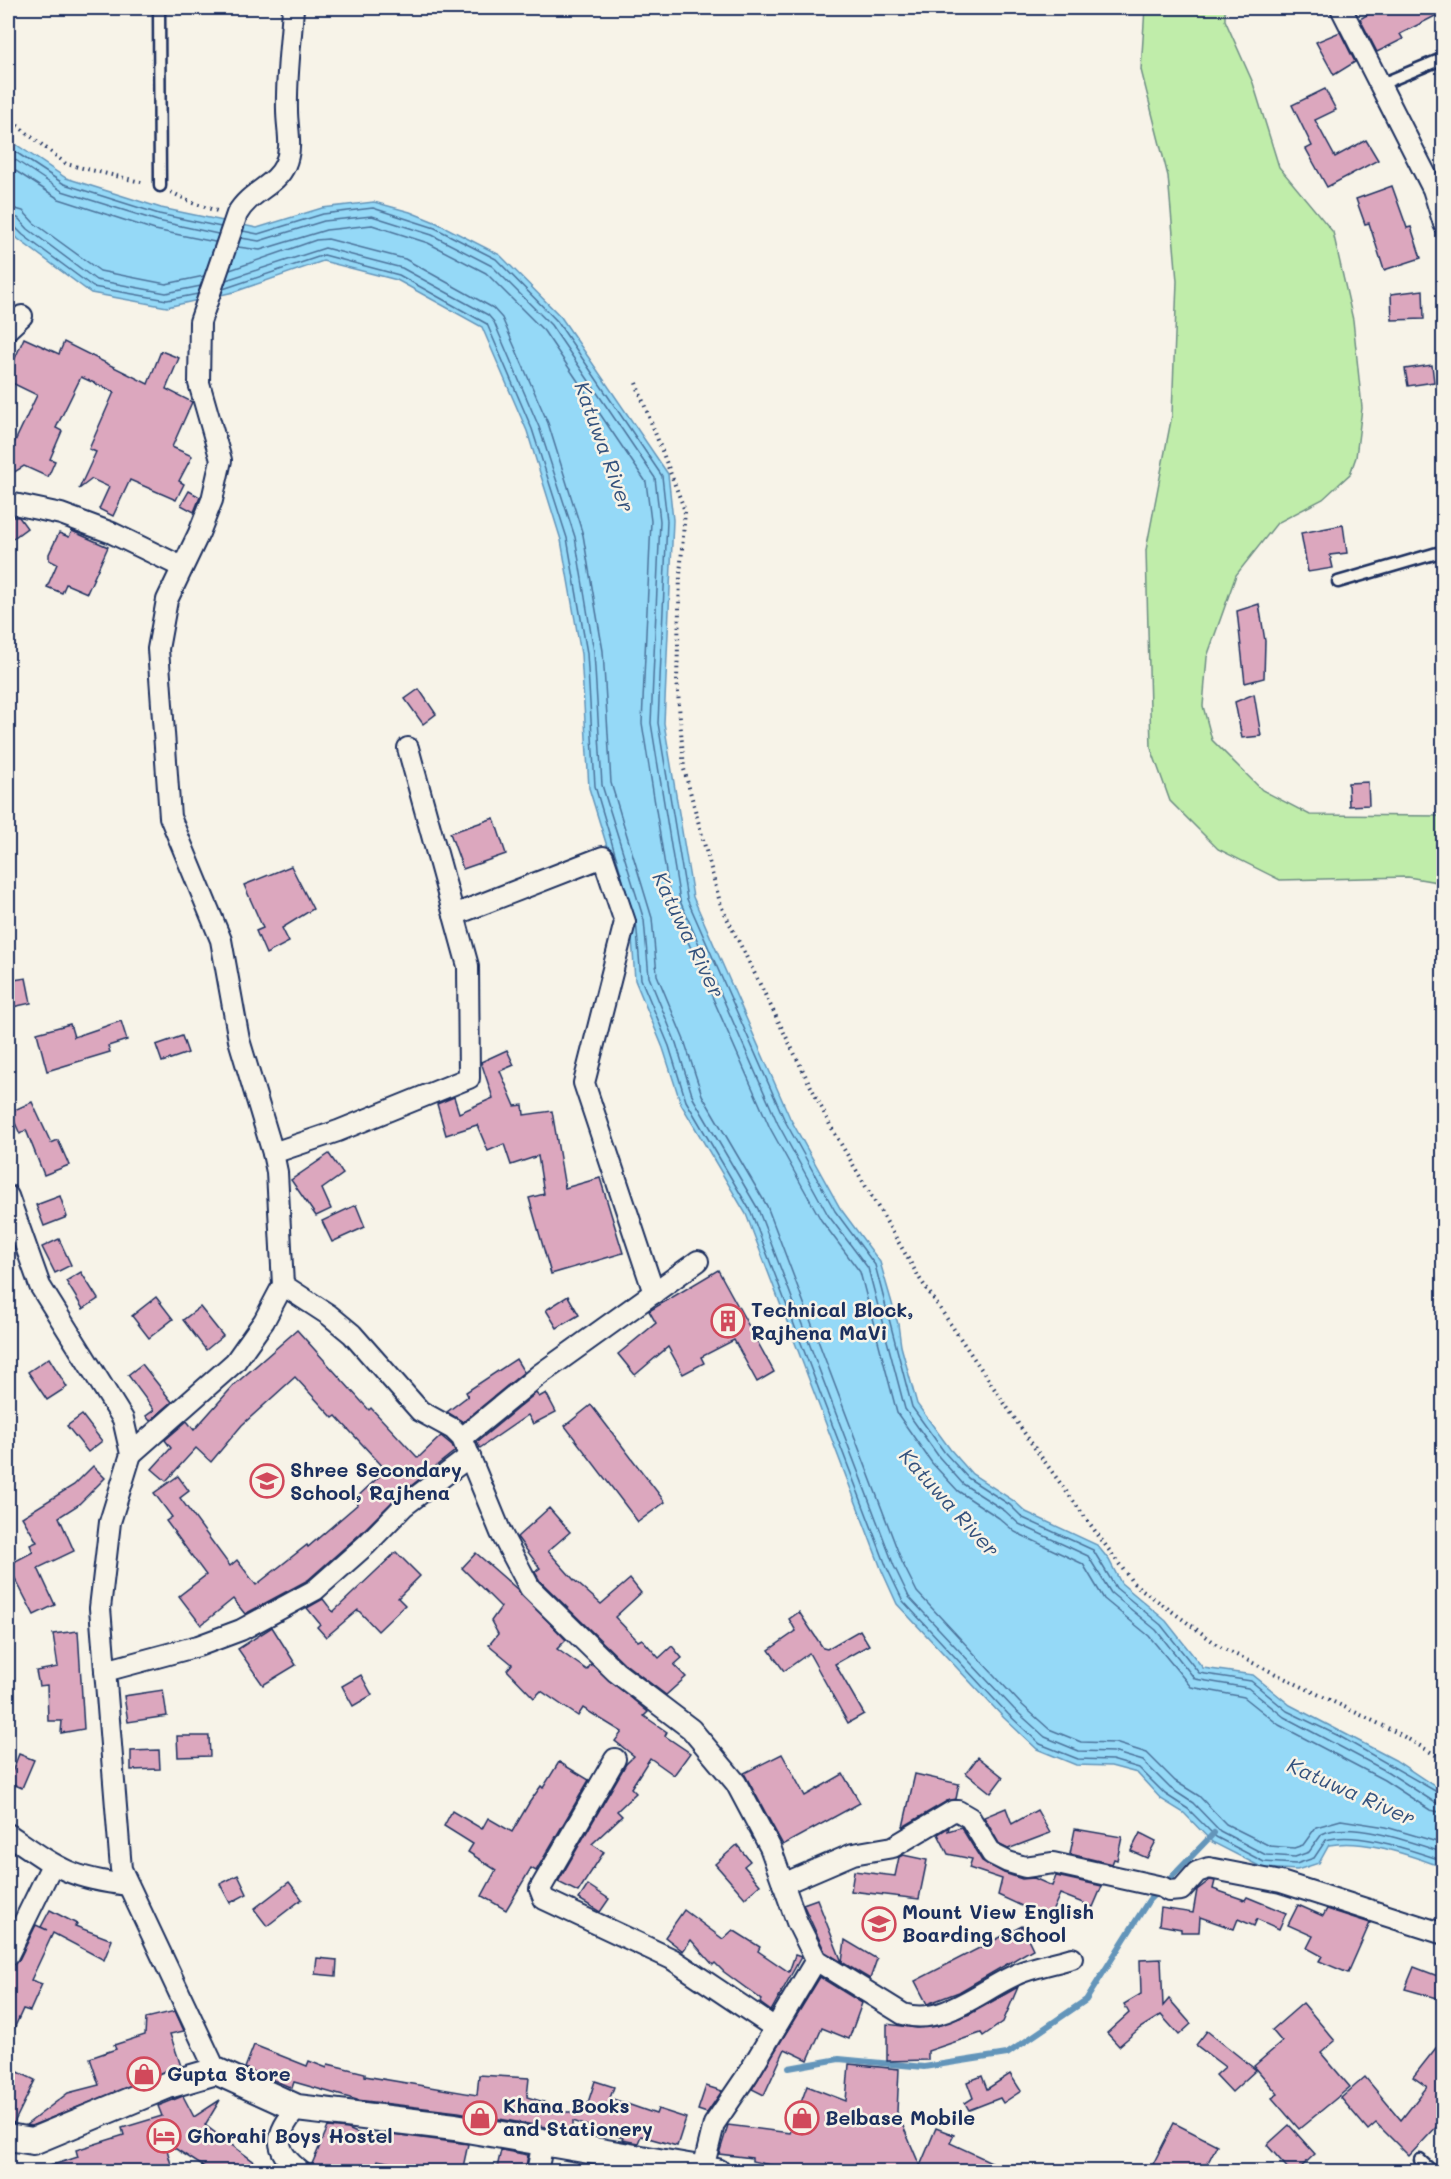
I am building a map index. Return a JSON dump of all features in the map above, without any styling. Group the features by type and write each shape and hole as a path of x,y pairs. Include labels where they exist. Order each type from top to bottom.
{"street":[{"path":"131,1454 235,1362 264,1321 283,1285 277,1172 273,1153 239,1040 221,940 170,817 158,649 167,600 212,500 221,460 199,382 200,322 237,214 245,200 273,182 285,166 291,143 287,110 293,8"},
{"path":"1341,8 1433,189 1443,224"},
{"path":"8,505 14,504 61,514 112,533 182,567"},
{"path":"273,1153 339,1131 469,1078 468,966 408,748"},
{"path":"454,915 603,857 625,922 584,1083 654,1293"},
{"path":"8,1196 39,1286 123,1419 131,1454 109,1533 100,1608 124,1877 216,2071 297,2108 455,2127 710,2170 714,2124 816,1960"},
{"path":"105,1671 198,1646 241,1630 315,1590 367,1544 539,1375 698,1261"},
{"path":"283,1285 336,1321 379,1363 420,1411 453,1429 466,1447 501,1533 530,1588 616,1672 691,1729 736,1783 770,1847 797,1922 816,1960 903,2014 915,2018 927,2018 958,2005 1021,1972 1071,1958"},
{"path":"615,1759 540,1889 544,1899 555,1907 672,1959 775,2028"},
{"path":"783,1884 853,1854 893,1847 953,1811 958,1811 970,1818 992,1854 1025,1867 1053,1863 1162,1887 1169,1892 1181,1890 1197,1872 1209,1868 1281,1882 1443,1934"},
{"path":"12,1837 47,1862 72,1875 124,1877"},
{"path":"8,1955 47,1862"},
{"path":"8,2137 33,2141 168,2085 216,2071"},
{"path":"297,2108 283,2125 279,2142 284,2158 301,2172"},
{"path":"537,2172 543,2142"}],"lane":[{"path":"159,8 160,186"},
{"path":"1379,84 1443,58"},
{"path":"1338,582 1443,551"},
{"path":"1420,2160 1433,2172"}],"path":[{"path":"8,118 66,164 160,186 193,203 237,214"},
{"path":"636,383 686,511 680,575 677,680 684,769 721,906 831,1127 920,1280 1034,1447 1133,1583 1222,1648 1396,1732 1443,1760"}],"green space":[{"path":"1145,8 1225,8 1225,20 1253,83 1279,167 1333,232 1353,320 1362,408 1356,457 1350,474 1323,499 1277,523 1236,575 1207,657 1203,706 1212,740 1262,790 1310,815 1443,816 1443,883 1408,877 1280,880 1218,849 1170,801 1151,748 1146,550 1172,415 1177,281 1168,176 1141,70"}],"water":[{"name":"Katuwa River","path":"8,139 66,178 161,208 257,228 322,208 374,202 410,212 500,255 561,317 668,474 673,520 664,723 693,897 790,1118 840,1208 880,1262 917,1404 950,1449 972,1474 1014,1501 1026,1512 1097,1545 1109,1560 1121,1583 1166,1621 1203,1668 1253,1675 1290,1705 1395,1760 1443,1792 1443,1867 1387,1849 1343,1843 1329,1845 1319,1863 1297,1870 1263,1868 1212,1842 1184,1813 1161,1799 1137,1773 1111,1766 1076,1765 1037,1749 1004,1718 897,1604 882,1571 746,1214 681,1104 663,1048 635,980 631,924 589,788 581,654 561,540 527,431 482,327 397,280 323,261 234,292 167,307 91,293 18,239 8,227"}],"building":[{"path":"1378,8 1443,8 1443,12 1400,34 1403,39 1377,52 1360,19"},
{"path":"1340,32 1355,62 1334,75 1316,42"},
{"path":"1325,89 1336,110 1315,120 1335,157 1366,140 1378,160 1327,187 1306,149 1312,146 1292,105"},
{"path":"1392,186 1407,228 1411,227 1421,258 1384,270 1369,223 1365,224 1356,199"},
{"path":"1423,290 1424,319 1392,320 1391,294"},
{"path":"24,338 59,354 64,342 148,384 161,351 179,358 166,389 192,402 172,447 192,456 179,481 184,484 176,500 130,480 113,516 99,509 109,487 92,479 79,489 96,452 89,449 114,392 81,377 56,428 62,431 50,459 55,461 48,477 24,466 8,476 8,456 37,395 8,381 8,374"},
{"path":"1432,365 1434,382 1408,386 1405,369"},
{"path":"189,491 200,497 194,512 181,505"},
{"path":"8,517 19,517 27,528 8,542"},
{"path":"1343,525 1347,553 1330,555 1333,568 1308,572 1301,533"},
{"path":"72,531 108,547 87,593 66,584 62,593 47,587 57,564 49,560 49,554 59,533 69,537"},
{"path":"1259,604 1265,641 1264,678 1245,683 1237,611"},
{"path":"419,689 436,714 423,724 405,699"},
{"path":"1254,694 1261,736 1242,738 1235,702"},
{"path":"1368,782 1369,805 1349,806 1348,783"},
{"path":"494,818 506,854 463,869 450,833"},
{"path":"291,866 313,909 282,928 289,942 266,954 256,931 263,928 244,885"},
{"path":"26,978 31,1003 8,1008 8,981"},
{"path":"121,1021 127,1040 108,1046 110,1052 47,1071 37,1033 70,1024 74,1037"},
{"path":"182,1036 188,1053 162,1062 156,1045"},
{"path":"507,1050 514,1065 500,1071 515,1106 523,1105 524,1115 552,1111 565,1188 600,1178 623,1253 551,1274 529,1198 544,1194 538,1156 511,1165 504,1144 488,1151 477,1125 446,1135 437,1104 454,1097 459,1113 493,1098 481,1062"},
{"path":"32,1102 51,1143 58,1140 69,1165 44,1175 26,1130 20,1134 10,1112"},
{"path":"329,1154 343,1174 322,1189 331,1209 316,1216 291,1180"},
{"path":"60,1196 67,1217 44,1226 36,1205"},
{"path":"356,1205 365,1227 332,1242 322,1221"},
{"path":"59,1239 71,1265 55,1273 42,1247"},
{"path":"718,1270 774,1372 757,1382 734,1340 701,1357 704,1363 683,1374 668,1347 635,1375 618,1354 656,1323 649,1311"},
{"path":"81,1272 98,1299 83,1309 66,1281"},
{"path":"568,1296 579,1315 557,1328 546,1310"},
{"path":"156,1297 173,1319 149,1338 132,1316"},
{"path":"200,1307 223,1336 206,1350 183,1320"},
{"path":"297,1330 369,1410 371,1408 418,1458 441,1436 452,1445 455,1451 397,1497 360,1534 308,1580 245,1614 233,1599 201,1625 179,1596 206,1575 166,1521 172,1517 154,1493 178,1476 189,1491 180,1498 230,1566 237,1560 256,1585 307,1545 308,1547 358,1504 354,1500 386,1470 336,1416 333,1418 295,1377 242,1425 211,1462 196,1448 166,1481 152,1469 171,1448 165,1440 187,1421 194,1430 234,1385"},
{"path":"49,1358 67,1387 47,1400 28,1372"},
{"path":"516,1359 524,1372 463,1422 447,1412 468,1396 466,1392"},
{"path":"142,1364 172,1402 150,1421 146,1416 154,1410 128,1375"},
{"path":"536,1393 539,1397 546,1393 556,1412 533,1424 528,1415 480,1448 477,1442"},
{"path":"591,1405 665,1502 638,1522 565,1426"},
{"path":"82,1415 102,1441 88,1452 67,1426"},
{"path":"93,1466 105,1478 78,1505 59,1517 74,1551 38,1568 55,1605 34,1615 8,1565 33,1552 30,1545 37,1542 22,1517 74,1485"},
{"path":"549,1508 570,1532 548,1551 574,1580 601,1604 630,1579 641,1593 615,1617 638,1641 642,1639 659,1658 672,1646 682,1658 674,1665 686,1677 666,1695 624,1663 540,1581 535,1572 540,1568 517,1537"},
{"path":"396,1552 420,1576 398,1598 405,1605 378,1631 358,1610 326,1637 317,1627 320,1624 307,1608 323,1599 333,1612"},
{"path":"476,1553 517,1589 566,1640 557,1649 587,1670 591,1664 648,1712 644,1716 667,1732 665,1736 690,1753 674,1775 650,1758 631,1788 636,1793 617,1811 622,1816 592,1844 604,1852 578,1892 558,1882 626,1764 634,1756 615,1741 622,1732 583,1708 578,1716 541,1691 534,1698 507,1670 512,1664 489,1645 498,1634 491,1621 501,1607 462,1568"},
{"path":"799,1612 823,1648 827,1649 860,1630 869,1645 835,1664 864,1714 848,1723 809,1653 784,1671 769,1650 796,1631 789,1619"},
{"path":"272,1627 296,1665 263,1685 238,1649"},
{"path":"78,1631 84,1729 61,1733 62,1721 48,1721 47,1685 39,1686 36,1671 58,1667 53,1634"},
{"path":"361,1675 372,1695 353,1706 342,1686"},
{"path":"163,1690 167,1716 128,1722 124,1696"},
{"path":"177,1736 209,1736 210,1756 178,1757"},
{"path":"159,1750 160,1769 131,1770 131,1751"},
{"path":"19,1754 34,1760 22,1788 8,1782"},
{"path":"782,1754 805,1796 843,1774 860,1803 783,1845 744,1773"},
{"path":"978,1757 1003,1777 991,1793 966,1773"},
{"path":"559,1762 589,1780 536,1871 531,1868 506,1910 482,1896 496,1870 468,1852 473,1844 444,1826 452,1811 482,1829 488,1818 512,1832 529,1803 541,1786 543,1788"},
{"path":"915,1774 959,1784 956,1799 947,1801 903,1827"},
{"path":"1006,1808 1012,1824 1037,1810 1050,1833 1008,1849 1000,1845 984,1817"},
{"path":"949,1827 948,1831 961,1827 982,1861 1004,1873 1022,1879 1034,1878 1052,1886 1056,1876 1102,1886 1093,1907 1060,1894 1051,1914 1026,1908 998,1895 1002,1879 969,1868 972,1859 948,1854 938,1834"},
{"path":"1075,1829 1122,1837 1117,1860 1114,1859 1112,1864 1070,1854"},
{"path":"1140,1833 1156,1841 1147,1858 1131,1851"},
{"path":"737,1845 750,1861 744,1866 760,1885 745,1898 715,1864"},
{"path":"903,1855 927,1860 919,1899 851,1891 854,1871 895,1876 899,1857"},
{"path":"238,1875 247,1894 230,1903 220,1884"},
{"path":"1210,1880 1215,1881 1213,1889 1245,1900 1247,1897 1286,1913 1279,1929 1257,1919 1254,1926 1238,1919 1234,1929 1200,1917 1199,1932 1181,1932 1181,1929 1159,1925 1161,1908 1193,1913 1197,1890"},
{"path":"289,1882 302,1899 267,1926 254,1909"},
{"path":"588,1885 609,1899 600,1912 579,1899"},
{"path":"817,1899 842,1962 845,1940 877,1959 870,1979 825,1952 803,1904"},
{"path":"1298,1905 1323,1916 1327,1909 1370,1923 1348,1973 1319,1961 1322,1956 1307,1948 1313,1936 1288,1925"},
{"path":"50,1910 77,1924 75,1926 112,1940 104,1960 53,1933 31,1980 42,1984 30,2011 23,2009 8,2042 8,1967 19,1960 36,1925 47,1930 41,1927"},
{"path":"684,1910 723,1939 733,1930 760,1947 758,1951 789,1972 795,1955 801,1957 771,2011 760,2003 762,2000 715,1963 713,1965 691,1940 683,1951 665,1937"},
{"path":"1022,1926 1033,1949 959,1992 927,2004 915,1981"},
{"path":"317,1958 337,1960 336,1976 315,1974"},
{"path":"1161,1959 1163,2006 1169,1999 1191,2024 1179,2035 1161,2015 1140,2028 1119,2046 1107,2033 1129,2013 1124,2004 1141,1994 1140,1960"},
{"path":"1414,1967 1443,1978 1441,1999 1405,1989"},
{"path":"820,1977 862,2003 849,2039 822,2028 808,2060 785,2049 764,2095 752,2089"},
{"path":"1018,1987 1003,2022 983,2036 981,2033 928,2051 928,2060 887,2061 887,2024 917,2028 937,2026 970,2014"},
{"path":"1303,2003 1335,2041 1321,2053 1350,2087 1299,2129 1272,2098 1278,2094 1254,2066 1282,2042 1272,2030"},
{"path":"175,2011 184,2031 170,2034 181,2066 31,2126 26,2125 68,2093 99,2085 90,2058 116,2049 114,2045 145,2035 146,2018"},
{"path":"1207,2031 1256,2070 1232,2092 1216,2075 1225,2067 1196,2045"},
{"path":"1443,2039 1443,2120 1409,2156 1376,2123 1368,2130 1341,2098 1365,2077 1401,2120 1427,2087 1413,2077"},
{"path":"254,2045 307,2066 309,2061 327,2068 328,2064 365,2073 365,2076 477,2095 479,2075 529,2078 527,2097 544,2102 541,2112 585,2112 595,2081 614,2087 610,2098 656,2114 658,2109 686,2118 677,2146 641,2136 638,2143 622,2140 623,2138 573,2121 573,2130 563,2130 458,2112 357,2100 294,2082 292,2088 245,2068"},
{"path":"849,2064 899,2069 897,2112 920,2166 936,2128 954,2135 950,2143 1013,2172 810,2172 752,2161 752,2158 719,2154 728,2125 790,2133 807,2086 846,2101"},
{"path":"8,2067 35,2080 14,2123 8,2122"},
{"path":"1010,2074 1021,2091 1003,2103 1000,2098 969,2110 965,2103 973,2098 967,2082 982,2076 987,2089"},
{"path":"706,2086 722,2091 707,2113 698,2110"},
{"path":"183,2096 194,2117 220,2100 205,2125 268,2172 212,2172 165,2142 173,2172 43,2172 43,2168 78,2157 76,2150 124,2135 122,2128 162,2116 158,2106"},
{"path":"1174,2123 1217,2145 1203,2172 1149,2172"},
{"path":"1289,2125 1315,2154 1296,2172 1291,2172 1267,2145"},
{"path":"328,2127 348,2129 368,2138 370,2133 388,2143 391,2134 468,2144 462,2172 436,2172 378,2160 373,2172 328,2172 312,2164"},
{"path":"501,2150 528,2155 525,2172 496,2172"}],"waterway":[{"path":"1165,1884 1214,1833"},
{"path":"789,2068 839,2059 924,2067 1007,2054 1086,2000 1149,1900 1158,1891"}],"place":[{"name":"Technical Block, Rajhena MaVi","path":"728,1321"},
{"name":"Shree Secondary School, Rajhena","path":"267,1481"},
{"name":"Mount View English Boarding School","path":"879,1924"},
{"name":"Gupta Store","path":"144,2074"},
{"name":"Khana Books and Stationery","path":"480,2118"},
{"name":"Belbase Mobile","path":"802,2118"},
{"name":"Ghorahi Boys Hostel","path":"164,2136"}]}
